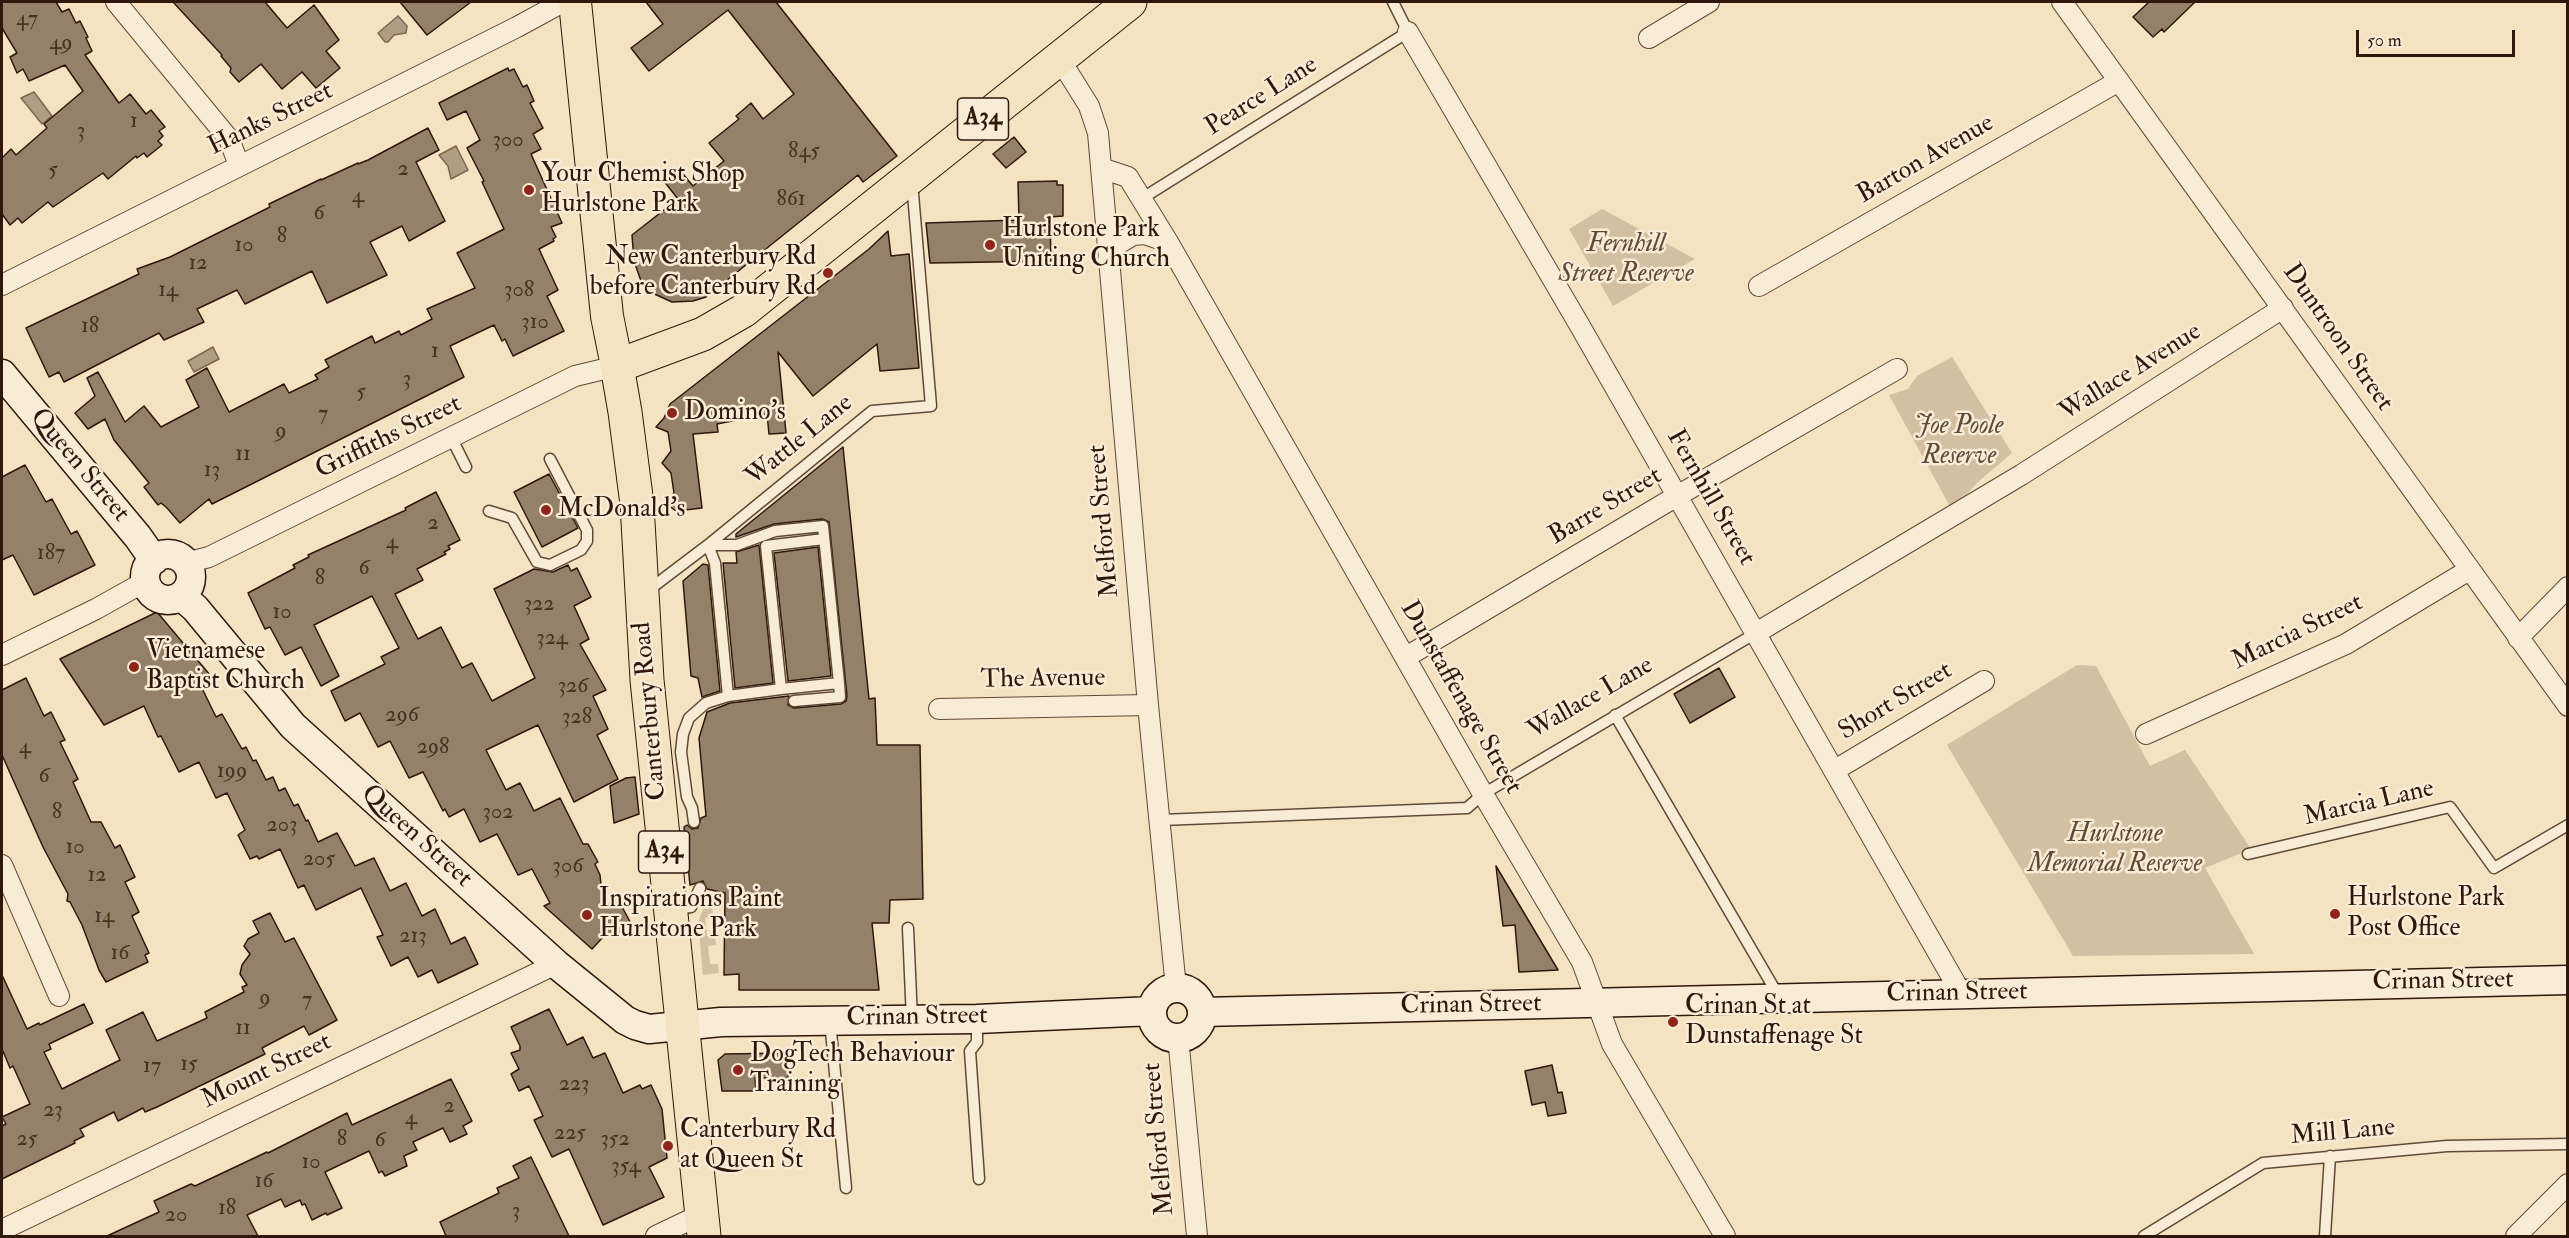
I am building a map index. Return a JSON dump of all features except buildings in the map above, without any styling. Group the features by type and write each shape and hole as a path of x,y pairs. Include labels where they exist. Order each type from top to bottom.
{"highway":[{"name":"A34","path":"617,366 703,334 743,311 1130,2"},
{"name":"Canterbury Road","path":"617,366 637,504 646,680 703,1225"}],"main road":[{"path":"575,2 607,315 617,366"}],"street":[{"path":"116,2 229,139 239,165"},
{"name":"Hanks Street","path":"2,285 476,48 563,2"},
{"path":"1649,38 1709,2"},
{"name":"Duntroon Street","path":"2062,2 2568,706"},
{"name":"Fernhill Street","path":"1408,32 1756,633 1961,993"},
{"name":"Melford Street","path":"1059,58 1075,81 1095,120 1104,190 1108,260 1148,705 1176,988"},
{"name":"Barton Avenue","path":"1759,286 2119,81"},
{"name":"Dunstaffenage Street","path":"1101,168 1128,177 1168,242 1483,794 1582,962 1612,1044 1725,1236"},
{"path":"1104,190 1118,189 1138,195"},
{"path":"1108,260 1118,244 1133,235 1145,234 1168,242"},
{"name":"Wallace Avenue","path":"2008,483 2283,309"},
{"name":"Griffiths Street","path":"186,563 209,557 575,376 617,366"},
{"name":"Barre Street","path":"1406,657 1897,369"},
{"name":"Queen Street","path":"2,374 138,537 150,570"},
{"name":"Wallace Lane","path":"1756,633 2008,483"},
{"path":"2,655 96,609 150,570 161,555 171,554 186,563 191,577 186,591 181,596 166,600 159,598 153,594 150,570"},
{"name":"Marcia Street","path":"2146,734 2346,644 2469,570"},
{"path":"2518,638 2568,587"},
{"name":"Queen Street","path":"181,596 195,608 293,726 556,963 625,1020 635,1025 649,1029 683,1025"},
{"name":"Short Street","path":"1834,770 1984,681"},
{"name":"The Avenue","path":"939,709 1148,705"},
{"path":"2,865 59,996"},
{"name":"Mount Street","path":"2,1230 556,963"},
{"name":"Crinan Street","path":"1202,1012 2568,980"},
{"path":"1176,988 1197,998 1202,1012 1198,1027 1185,1036 1178,1037 1169,1036 1156,1025 1152,1011 1157,998 1162,993 1176,988"},
{"name":"Crinan Street","path":"683,1025 830,1019 912,1020 977,1030 1152,1011"},
{"name":"Melford Street","path":"1178,1037 1197,1236"},
{"path":"2516,1236 2568,1184"},
{"path":"656,1236 703,1225"}],"lane":[{"path":"1393,2 1408,32"},
{"name":"Pearce Lane","path":"1138,195 1408,32"},
{"name":"Wattle Lane","path":"641,596 708,545 872,411 931,406 911,176"},
{"path":"452,437 466,467"},
{"path":"489,511 512,518 537,562 550,566 581,550 587,541 587,530 550,459"},
{"path":"736,545 775,531 823,526 840,697 794,701"},
{"path":"728,696 715,563 708,545 766,546 824,539"},
{"path":"766,546 780,689"},
{"name":"Wallace Lane","path":"1161,820 1467,808 1483,794 1756,633"},
{"path":"694,822 692,808 687,797 681,752 683,734 689,718 696,710 706,703 728,696 839,683"},
{"path":"1616,715 1780,998"},
{"name":"Marcia Lane","path":"2248,854 2450,807 2494,868 2568,825"},
{"path":"670,909 691,907 700,888"},
{"path":"908,928 912,1020"},
{"path":"830,1019 846,1188"},
{"path":"977,1030 970,1051 980,1179"},
{"name":"Mill Lane","path":"2144,1236 2263,1163 2447,1146 2568,1144"},
{"path":"2325,1236 2330,1156"}],"green space":[{"name":"Fernhill Street Reserve","path":"1602,209 1695,259 1613,306 1569,229"},
{"name":"Joe Poole Reserve","path":"1952,357 2012,453 1979,481 1952,510 1889,395 1908,389 1917,376"},
{"name":"Hurlstone Memorial Reserve","path":"2077,665 2096,666 2150,766 2185,750 2251,849 2205,868 2254,954 2073,956 1947,745"},
{"path":"712,906 713,916 705,918 707,936 715,936 716,945 708,946 710,964 718,964 719,973 703,975 698,922 704,907"}],"shaded area":[{"path":"398,16 407,26 406,33 394,35 388,42 385,42 378,33"},
{"path":"34,92 52,116 42,124 21,98"},
{"path":"456,146 468,170 451,179 448,166 439,155"},
{"path":"213,347 219,359 194,372 188,361"}],"place":[{"name":"Your Chemist Shop Hurlstone Park","path":"529,190"},
{"name":"Hurlstone Park Uniting Church","path":"990,245"},
{"name":"New Canterbury Rd before Canterbury Rd","path":"828,273"},
{"name":"Domino's","path":"672,413"},
{"name":"McDonald's","path":"546,510"},
{"name":"Vietnamese Baptist Church","path":"134,667"},
{"name":"Hurlstone Park Post Office","path":"2335,914"},
{"name":"Inspirations Paint Hurlstone Park","path":"587,915"},
{"name":"Crinan St at Dunstaffenage St","path":"1673,1022"},
{"name":"DogTech Behaviour Training","path":"738,1070"},
{"name":"Canterbury Rd at Queen St","path":"668,1146"}]}
